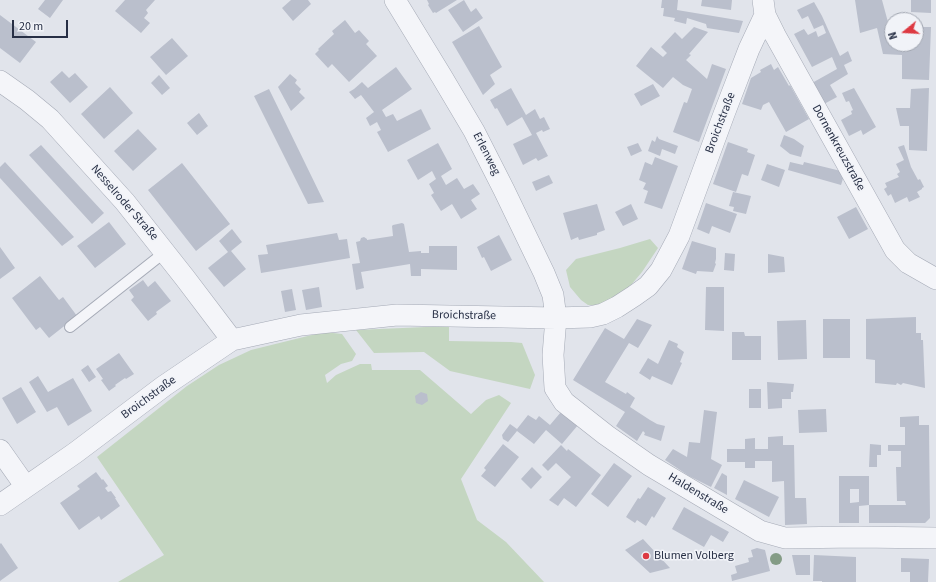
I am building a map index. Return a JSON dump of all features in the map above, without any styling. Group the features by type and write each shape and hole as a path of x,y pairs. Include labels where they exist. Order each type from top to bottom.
{"street":[{"name":"Erlenweg","path":"395,0 470,124 504,190 553,295 556,318"},
{"name":"Broichstraße","path":"0,505 164,386 232,340 301,325 397,315 556,318 590,317 618,307 648,286 661,270 679,236 764,8"},
{"name":"Dornenkreuzstraße","path":"764,8 775,35 895,250 908,263 936,279"},
{"name":"Nesselroder Straße","path":"0,81 27,100 50,119 132,210 232,340"},
{"name":"Haldenstraße","path":"556,318 553,354 555,388 564,402 606,435 649,465 754,527 785,538 936,538"},
{"path":"0,450 26,487"}],"lane":[{"path":"70,327 165,252"}],"green space":[{"path":"650,239 658,248 642,272 621,297 602,305 588,305 581,300 570,287 566,270 576,259"},
{"path":"449,326 449,341 522,343 535,375 530,389 450,371 424,352 374,353 356,330"},
{"path":"324,332 342,334 356,354 352,361 341,364 325,375 327,383 336,375 360,364 371,364 372,370 420,370 471,414 486,400 499,395 511,403 461,479 477,520 506,542 544,582 118,582 164,555 97,457 187,386 219,365 251,350"}],"building":[{"path":"45,0 63,0 50,18 38,9"},
{"path":"125,0 155,0 146,10 148,13 144,18 150,23 141,33 115,11"},
{"path":"291,0 308,0 311,4 293,21 282,8"},
{"path":"427,0 457,0 436,13 433,13"},
{"path":"464,0 471,12 476,8 483,18 463,32 448,10"},
{"path":"662,0 678,0 677,10 743,21 739,33 707,28 706,24 687,18 686,24 674,21 675,18 663,16 664,8 661,8"},
{"path":"702,0 732,0 731,10 701,6"},
{"path":"855,0 882,0 885,12 884,12 884,52 924,52 924,27 931,27 929,80 902,79 902,55 883,54 877,28 860,33"},
{"path":"911,0 931,0 931,13 911,12"},
{"path":"814,2 840,56 848,51 852,61 844,65 848,74 830,85 837,97 824,104 812,83 837,69 832,57 812,67 794,34 804,29 808,35 816,31 818,37 826,33 823,25 814,29 808,16 802,19 797,10"},
{"path":"0,15 36,42 20,63 0,48"},
{"path":"345,20 355,33 359,30 369,41 366,44 377,56 349,82 332,64 328,68 315,54 319,50 318,49 334,34 332,31"},
{"path":"479,26 502,67 490,75 495,84 483,95 452,42"},
{"path":"694,27 708,32 689,54 691,55 686,60 707,79 712,64 726,69 699,142 673,132 684,102 687,103 692,89 683,85 673,77 663,88 636,66 651,47 663,57 667,53 661,47 675,32 682,39"},
{"path":"172,38 188,56 166,75 150,57"},
{"path":"771,64 774,70 778,67 809,119 786,132 769,102 763,105 761,110 742,104 751,78 761,72 760,70"},
{"path":"396,67 412,89 382,110 386,117 393,114 397,121 421,109 431,129 388,152 377,132 381,130 377,122 370,126 366,118 374,112 361,95 355,99 349,92 362,82 368,88"},
{"path":"62,71 69,78 75,73 88,87 70,103 50,82"},
{"path":"290,74 297,80 295,83 301,89 299,92 305,98 291,111 278,87"},
{"path":"159,75 170,88 162,95 151,83"},
{"path":"653,84 660,96 641,106 634,94"},
{"path":"110,87 133,113 104,139 81,114"},
{"path":"511,88 526,115 535,109 540,119 544,117 550,129 543,132 542,130 536,133 548,156 538,161 536,158 523,165 513,144 532,135 522,117 507,126 497,108 495,109 490,100"},
{"path":"854,88 876,127 863,135 861,130 849,136 841,120 852,114 851,111 853,110 849,101 846,102 842,93"},
{"path":"929,88 927,151 909,150 909,126 900,126 896,108 910,108 911,89"},
{"path":"269,89 324,202 308,204 254,96"},
{"path":"199,113 208,126 197,135 187,123"},
{"path":"138,129 157,149 133,171 114,151"},
{"path":"784,135 794,139 804,146 801,157 790,154 780,146"},
{"path":"657,136 659,139 678,146 675,154 662,149 660,156 648,151 652,140 655,142"},
{"path":"728,142 748,149 747,152 755,155 748,176 742,174 736,192 713,184"},
{"path":"438,143 452,169 441,176 446,185 457,178 464,189 473,184 480,194 471,200 477,209 461,219 452,204 441,211 431,195 434,193 429,184 436,179 432,171 418,180 407,160"},
{"path":"638,143 642,151 631,156 627,147"},
{"path":"41,145 104,213 92,224 29,155"},
{"path":"904,145 911,167 918,180 920,179 924,187 917,192 920,197 909,202 907,197 895,203 891,194 888,196 884,189 887,187 885,183 899,177 897,174 900,172 896,164 904,160 898,147"},
{"path":"655,157 678,166 662,209 644,203 648,191 643,189 646,183 639,180 645,162 652,165"},
{"path":"5,162 74,237 62,246 0,178 0,167"},
{"path":"790,162 803,165 804,162 845,172 841,185 788,170"},
{"path":"182,163 230,224 196,251 148,190"},
{"path":"767,164 785,170 779,187 761,180"},
{"path":"549,175 553,183 536,191 532,182"},
{"path":"733,192 751,196 746,214 733,211 734,207 729,206"},
{"path":"706,203 737,214 730,233 712,226 709,234 697,229"},
{"path":"597,204 605,230 597,233 597,235 579,240 578,237 571,240 563,213"},
{"path":"631,204 638,219 623,226 615,212"},
{"path":"856,207 868,229 849,239 837,217"},
{"path":"109,222 126,244 95,268 77,246"},
{"path":"402,223 404,224 409,252 421,251 421,253 429,253 429,246 457,246 457,270 421,269 421,276 411,276 410,264 361,272 364,288 356,290 352,264 360,263 356,242 360,241 361,238 364,237 367,240 393,236 392,226"},
{"path":"232,229 242,242 231,251 246,269 224,287 208,268 228,252 219,241"},
{"path":"337,233 339,240 347,239 350,258 261,273 258,255 268,254 266,245"},
{"path":"499,235 512,260 491,271 484,257 482,258 477,247"},
{"path":"692,241 716,248 716,264 713,272 697,271 696,274 682,269"},
{"path":"0,247 15,268 0,279"},
{"path":"725,253 735,254 734,271 724,270"},
{"path":"768,254 784,257 785,272 768,273"},
{"path":"40,276 59,300 63,297 77,316 49,338 40,327 36,330 12,298"},
{"path":"143,280 148,287 155,281 171,301 156,312 157,314 148,321 131,300 134,297 129,290"},
{"path":"319,287 322,307 306,310 302,290"},
{"path":"706,287 724,287 724,331 705,330"},
{"path":"292,289 296,310 285,312 281,291"},
{"path":"916,317 916,333 921,333 921,340 923,340 925,388 903,383 901,385 897,383 896,385 875,383 875,360 866,359 866,319"},
{"path":"637,319 652,325 638,348 629,343 605,382 626,394 627,392 635,398 630,407 657,424 665,426 661,441 644,435 645,433 643,431 637,441 616,426 625,412 573,380 605,328 624,339"},
{"path":"823,319 850,319 850,358 823,358"},
{"path":"806,320 807,359 778,360 777,321"},
{"path":"732,332 744,332 745,336 761,336 761,360 732,360"},
{"path":"669,340 678,344 677,347 684,352 680,362 682,363 672,385 652,376 650,380 639,373 648,358 658,364"},
{"path":"119,353 134,374 126,379 125,378 109,391 101,380 103,379 96,369"},
{"path":"88,365 96,377 89,382 81,370"},
{"path":"38,376 48,392 73,378 92,411 68,426 57,407 47,412 29,382"},
{"path":"767,382 794,384 793,392 791,392 791,399 782,399 782,408 768,409"},
{"path":"21,387 36,412 17,424 2,398"},
{"path":"749,389 761,389 761,408 749,408"},
{"path":"421,392 427,394 428,401 422,405 416,403 415,396"},
{"path":"826,409 827,432 799,433 798,410"},
{"path":"704,410 717,412 711,459 722,465 711,487 689,476 665,460 673,449 687,457 689,442 700,443"},
{"path":"561,412 578,425 562,444 546,430 534,444 517,431 508,442 503,439 502,435 510,424 517,429 528,415 536,420 539,416 550,425"},
{"path":"919,416 919,425 929,425 930,518 925,523 869,523 869,505 906,505 905,501 897,501 896,467 901,467 901,451 888,451 888,445 905,445 905,427 900,427 900,417"},
{"path":"783,436 783,445 794,445 795,498 806,498 807,524 785,525 784,481 772,482 772,461 755,461 755,468 745,468 745,462 727,462 727,449 745,449 745,439 755,438 755,449 768,449 768,437"},
{"path":"503,444 519,457 495,487 481,476 486,470 484,468"},
{"path":"870,444 881,445 881,455 877,455 877,467 869,467"},
{"path":"561,445 601,475 576,507 564,498 558,506 549,500 571,477 556,463 548,471 542,465"},
{"path":"614,463 632,476 608,507 591,494"},
{"path":"532,467 542,477 531,489 521,479"},
{"path":"96,472 108,486 105,488 108,492 111,491 120,506 101,520 99,516 79,530 60,503 80,489 77,486"},
{"path":"722,473 727,476 727,495 714,488"},
{"path":"839,476 869,476 869,505 859,506 859,523 839,523","holes":["850,489 859,489 859,502 850,503"]},
{"path":"744,480 779,497 769,517 735,499"},
{"path":"648,487 666,498 654,518 652,516 646,526 637,520 635,523 626,517 638,498 640,499"},
{"path":"684,507 729,532 723,542 711,535 704,547 672,529"},
{"path":"643,539 670,568 650,573 625,550"},
{"path":"1,543 18,568 0,581 0,544"},
{"path":"757,548 765,550 770,571 732,581 731,575 737,573 735,566 749,562 748,558 753,557 751,550"},
{"path":"792,555 810,555 810,575 796,575"},
{"path":"814,555 856,557 856,582 813,581"},
{"path":"901,558 929,559 928,582 910,582 910,572 901,572"}],"place":[{"name":"Blumen Volberg","path":"646,556"}]}
